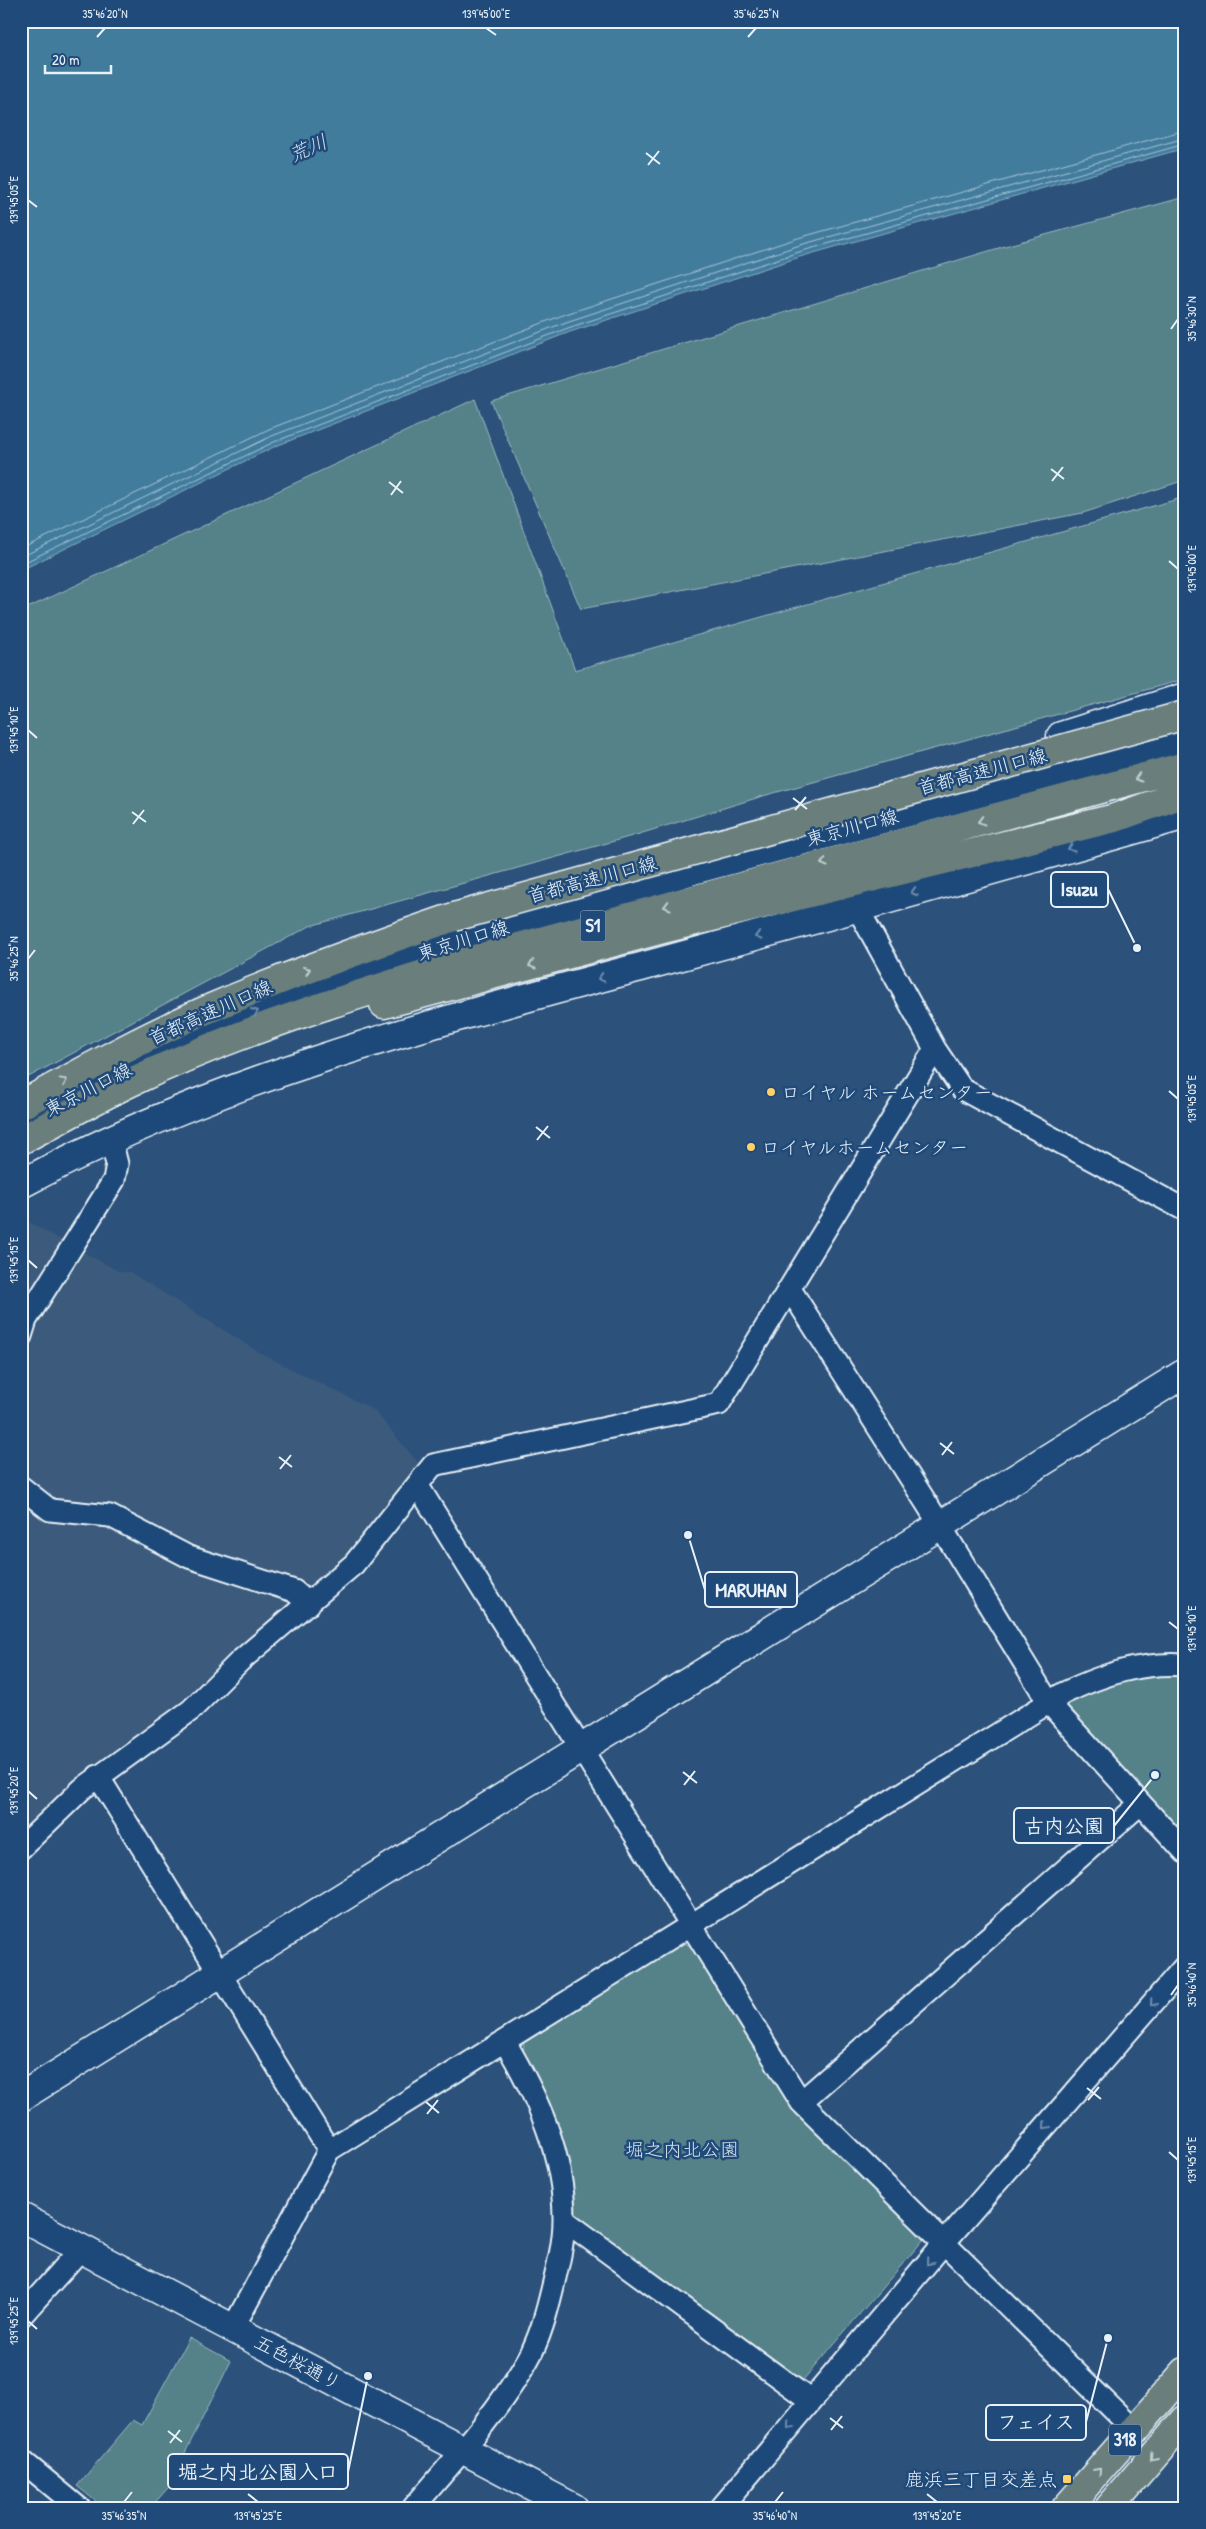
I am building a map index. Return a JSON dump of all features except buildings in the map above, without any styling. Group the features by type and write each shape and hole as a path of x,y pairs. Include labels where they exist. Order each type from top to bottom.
{"main road":[{"name":"首都高速川口線","path":"21,1105 93,1065 210,1009 339,957 454,917 1185,715"},
{"name":"S1","path":"454,917 523,910 698,859 1185,727"},
{"name":"首都高速川口線","path":"21,1140 130,1083 221,1044 340,1000 456,964 1185,766"},
{"path":"221,1044 408,998 664,929 1115,818 1185,793"},
{"name":"318","path":"1066,2508 1185,2372"},
{"name":"318","path":"1109,2508 1185,2420"}],"street":[{"path":"693,870 928,778 1185,697"},
{"name":"東京川口線","path":"21,1123 156,1054 334,979 693,870 1185,738"},
{"path":"21,1184 111,1140 258,1081 436,1022 858,909 1185,815"},
{"path":"858,909 935,1049 962,1089 1185,1210"},
{"path":"21,1848 82,1789 190,1710 240,1661 354,1564 433,1465 719,1404 935,1049"},
{"path":"21,1336 26,1320 114,1180 118,1164 111,1140"},
{"path":"790,1289 1049,1703 1185,1852"},
{"path":"21,2097 219,1972 940,1527 1185,1373"},
{"path":"418,1486 801,2102 1134,2430"},
{"path":"21,1487 50,1510 110,1516 189,1557 294,1591 309,1604"},
{"path":"234,2328 329,2150 1064,1692 1125,1669 1166,1664 1185,1665"},
{"path":"98,1776 329,2150"},
{"path":"801,2102 1140,1804"},
{"path":"721,2508 944,2243 1185,1966"},
{"path":"413,2508 463,2449 510,2388 528,2359 542,2328 560,2258 564,2220 560,2178 550,2133 526,2078 505,2042"},
{"name":"五色桜通り","path":"21,2217 574,2508"},
{"path":"564,2220 811,2401"},
{"path":"21,2316 81,2249"},
{"path":"21,2460 79,2508"}],"shaded area":[{"path":"21,1218 120,1272 130,1272 264,1355 374,1410 420,1465 345,1559 172,1709 82,1776 21,1833"}],"green space":[{"path":"1185,197 1185,480 1083,513 581,609 491,401 1012,244"},
{"path":"475,399 575,670 1185,497 1185,679 763,796 636,835 310,926 21,1081 21,611"},
{"path":"1146,1676 1185,1676 1185,1838 1067,1713 1069,1702 1121,1681"},
{"name":"堀之内北公園","path":"684,1943 691,1946 793,2109 924,2239 803,2380 576,2215 562,2139 539,2081 523,2056 524,2041"},
{"path":"189,2338 231,2361 184,2455 184,2470 150,2508 104,2508 77,2486 133,2420 142,2425"}],"water":[{"name":"荒川","path":"21,21 1185,21 1185,148 803,256 570,332 276,446 21,570"}],"place":[{"name":"Isuzu","path":"1137,948"},
{"name":"ロイヤル ホームセンター","path":"771,1092"},
{"name":"ロイヤルホームセンター","path":"751,1147"},
{"name":"MARUHAN","path":"688,1535"},
{"name":"古内公園","path":"1155,1775"},
{"name":"フェイス","path":"1108,2338"},
{"name":"堀之内北公園入口","path":"368,2376"},
{"name":"鹿浜三丁目交差点","path":"1067,2479"}]}
